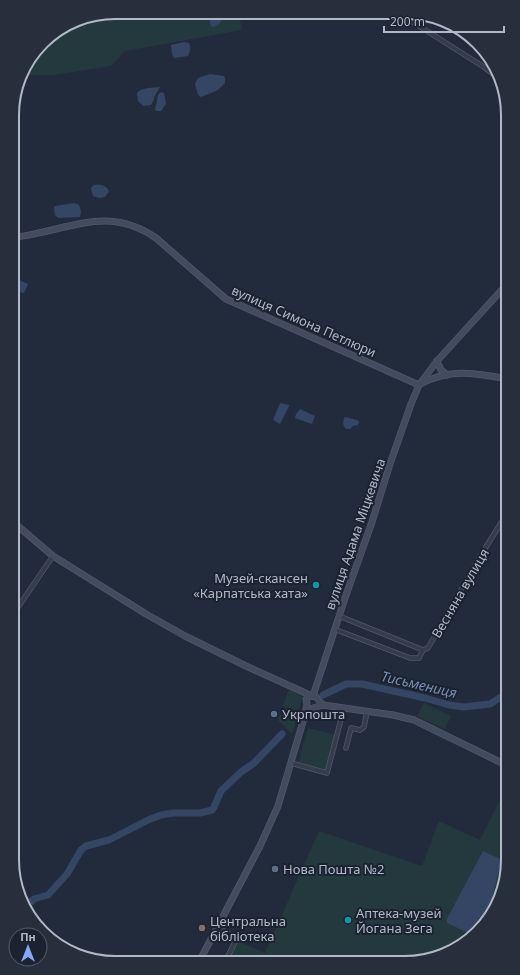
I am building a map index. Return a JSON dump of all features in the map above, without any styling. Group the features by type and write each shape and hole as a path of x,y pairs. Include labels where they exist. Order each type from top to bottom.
{"main road":[{"name":"вулиця Симона Петлюри","path":"19,236 102,220 132,224 156,238 226,299 419,385"},
{"name":"вулиця Адама Міцкевича","path":"202,956 260,846 280,800 302,725 334,629 372,522 394,451 419,385 437,361 501,291"},
{"path":"437,361 441,370 447,375"},
{"path":"419,385 429,380 464,372 501,378"},
{"path":"19,527 53,556 185,636 302,692 323,704 414,720 501,763"},
{"path":"312,698 312,708 315,707"},
{"path":"302,725 307,714 315,707 323,704"}],"street":[{"path":"408,19 471,58 491,72"},
{"name":"Весняна вулиця","path":"334,629 410,658 419,658 423,650 428,648 478,558 501,523"},
{"path":"19,606 53,556"},
{"name":"Весняна вулиця","path":"339,616 423,650"},
{"path":"291,763 327,773 344,708"},
{"path":"346,748 351,728 360,730 364,727 367,711"},
{"path":"218,928 237,938 228,956"}],"green space":[{"path":"109,19 240,19 241,29 237,31 125,51 111,66 54,75 28,75 35,62 52,43 62,35 90,22"},
{"path":"288,691 292,691 302,696 299,711 283,706"},
{"path":"424,703 451,716 445,729 417,716"},
{"path":"280,715 296,720 292,734 278,720"},
{"path":"308,728 335,735 326,771 298,764"},
{"path":"501,798 501,866 496,891 488,908 477,923 458,940 447,946 436,951 405,956 226,956 235,940 265,953 319,831 422,866 439,821 480,840"}],"water":[{"path":"209,19 222,19 220,23 214,27 211,26"},
{"path":"184,42 189,43 190,45 188,56 174,58 171,45"},
{"path":"210,74 224,76 225,83 218,90 201,97 198,95 195,84 198,78"},
{"path":"160,87 151,105 143,106 138,101 137,93 139,91 147,88"},
{"path":"161,92 164,93 166,104 161,111 157,111 155,110 158,95"},
{"path":"94,185 103,185 108,189 109,191 105,197 99,198 93,196 91,188"},
{"path":"74,203 79,205 81,211 80,217 58,218 55,215 55,206"},
{"path":"19,280 28,284 24,293 20,291"},
{"path":"280,403 289,406 280,424 273,420"},
{"path":"300,409 315,416 312,424 295,418"},
{"path":"345,417 357,420 359,422 358,425 353,426 350,429 346,429 343,423"},
{"path":"483,851 500,859 501,863 491,903 477,923 468,932 447,923 447,919"}],"waterway":[{"name":"Тисьмениця","path":"323,695 346,684 362,684 449,705 464,707 490,704 501,697"},
{"name":"Тисьмениця","path":"30,903 34,899 48,895 67,874 81,850 86,846 109,840 161,815 173,813 200,813 212,810 221,791 241,772 254,763 282,734"}],"place":[{"name":"Музей-скансен «Карпатська хата»","path":"316,585"},
{"name":"Укрпошта","path":"274,714"},
{"name":"Нова Пошта №2","path":"275,869"},
{"name":"Аптека-музей Йогана Зега","path":"348,920"},
{"name":"Центральна бібліотека","path":"202,928"}]}
